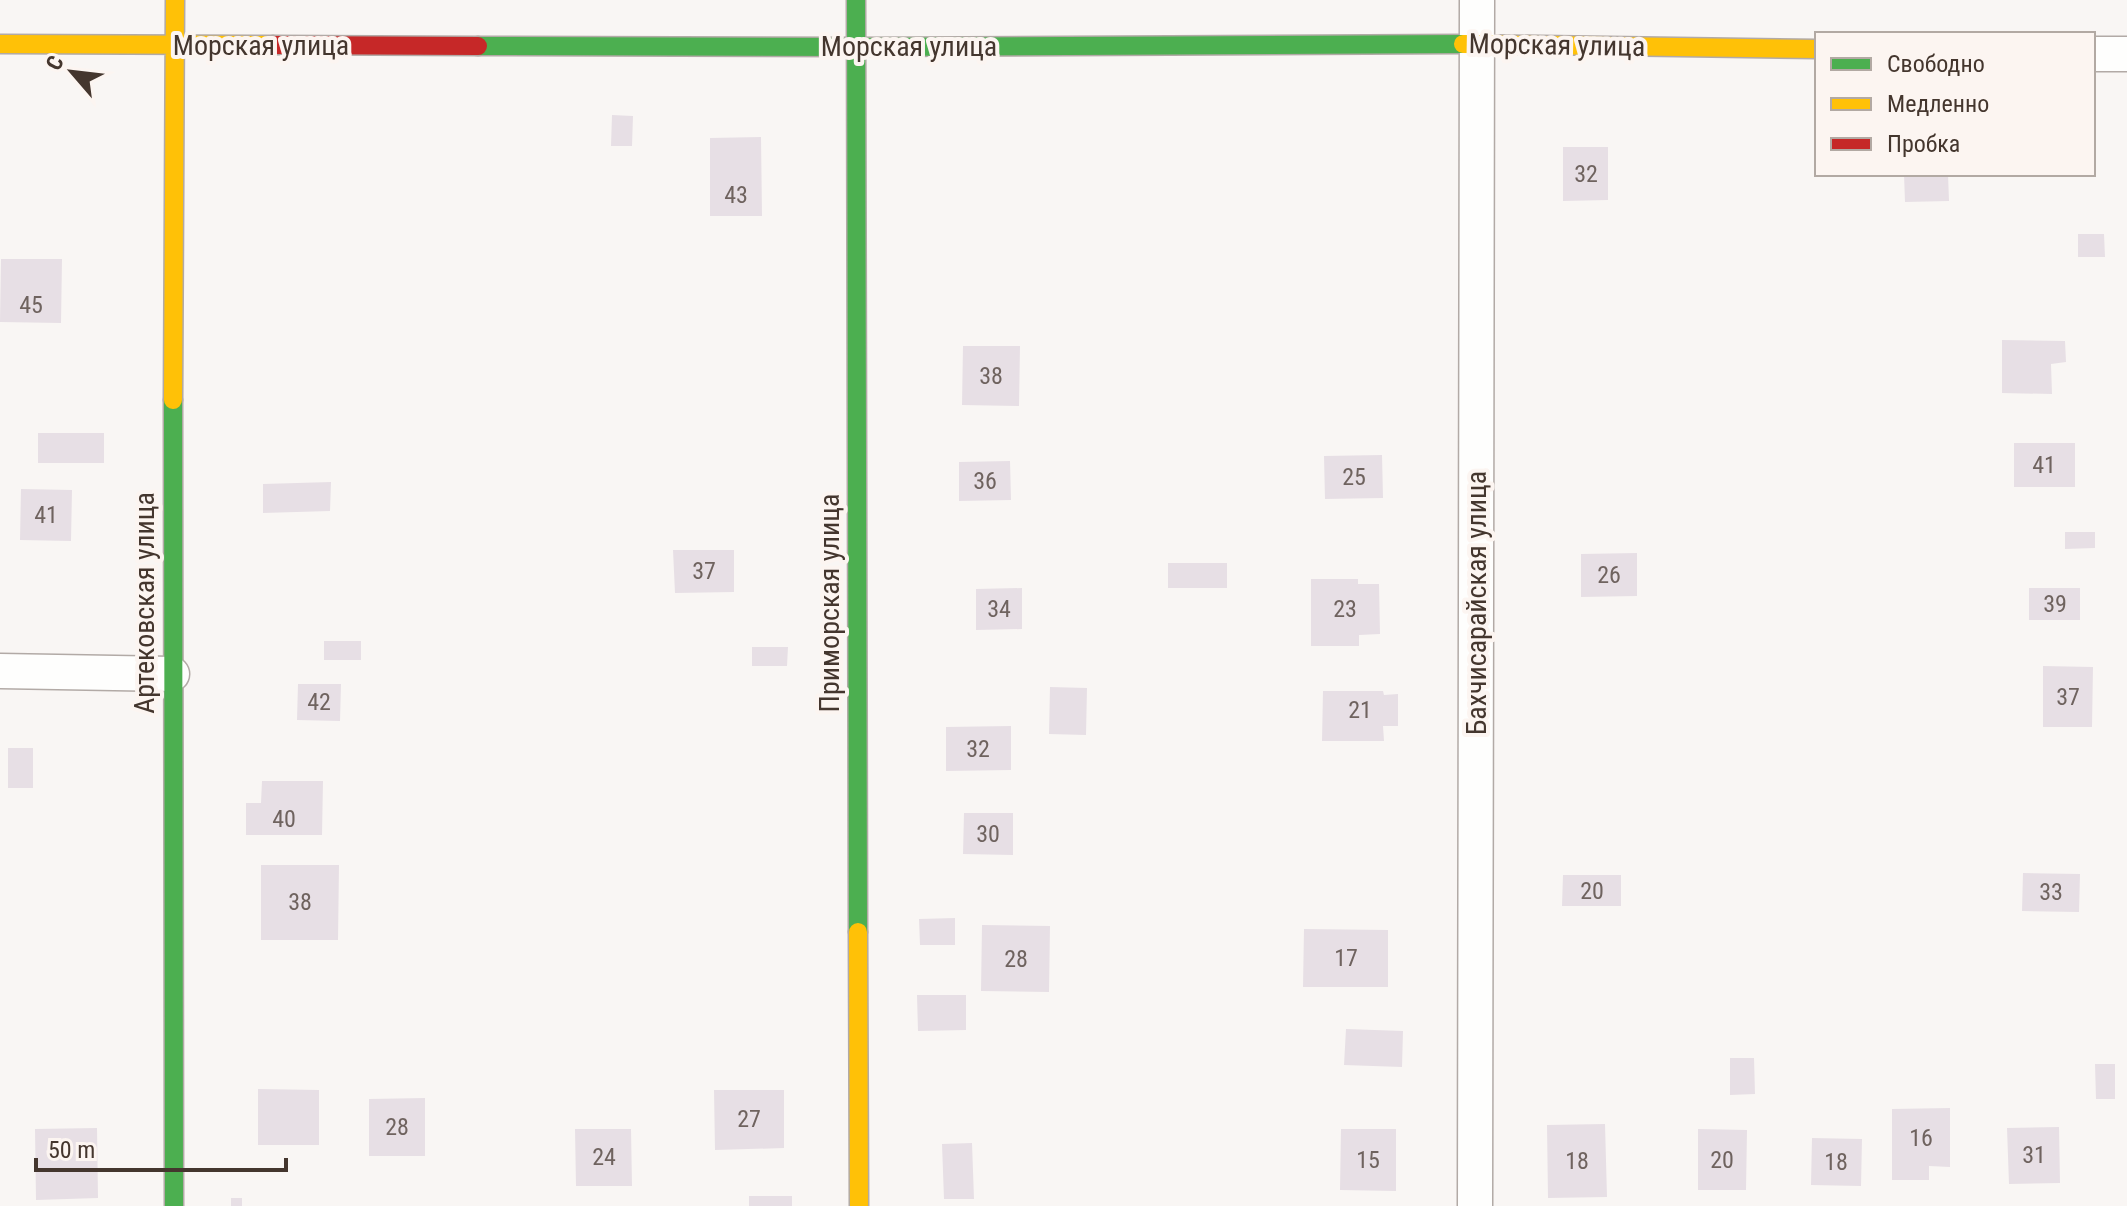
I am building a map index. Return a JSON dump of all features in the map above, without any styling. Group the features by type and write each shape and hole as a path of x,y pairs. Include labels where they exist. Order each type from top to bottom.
{"street":[{"name":"Артековская улица","path":"174,1206 172,674 175,0"},
{"name":"Приморская улица","path":"856,0 859,1206"},
{"name":"Бахчисарайская улица","path":"1475,1206 1477,0"},
{"name":"Морская улица","path":"0,44 856,47 1477,44 1815,49"},
{"path":"2095,54 2127,54"},
{"path":"0,671 172,674"}],"building":[{"path":"612,115 633,116 632,146 611,146"},
{"path":"761,137 762,216 710,216 710,138"},
{"path":"1563,147 1608,147 1608,200 1563,201"},
{"path":"1904,176 1948,176 1949,201 1905,202"},
{"path":"2078,234 2104,234 2105,257 2078,257"},
{"path":"1,259 62,259 61,323 0,322"},
{"path":"2002,340 2065,341 2066,362 2051,364 2052,394 2002,393"},
{"path":"963,346 1020,346 1019,406 962,405"},
{"path":"38,433 104,433 104,463 38,463"},
{"path":"2014,443 2075,443 2075,487 2014,487"},
{"path":"1382,455 1383,498 1325,499 1324,456"},
{"path":"1010,461 1011,500 959,501 959,462"},
{"path":"331,482 330,511 263,513 263,484"},
{"path":"21,489 72,490 71,541 20,540"},
{"path":"2065,532 2095,532 2095,548 2065,549"},
{"path":"673,550 734,550 734,592 675,593"},
{"path":"1637,553 1637,596 1581,597 1581,554"},
{"path":"1168,563 1227,563 1227,588 1168,588"},
{"path":"1311,579 1358,579 1358,584 1379,584 1380,634 1359,635 1359,646 1311,646"},
{"path":"1022,588 1022,629 976,630 976,589"},
{"path":"2029,588 2080,588 2080,620 2029,620"},
{"path":"324,641 361,641 361,660 324,660"},
{"path":"752,647 788,647 787,666 752,666"},
{"path":"2043,666 2093,667 2092,727 2043,727"},
{"path":"298,684 341,684 340,721 297,720"},
{"path":"1050,687 1087,688 1086,735 1049,734"},
{"path":"1323,691 1398,694 1398,726 1383,726 1384,741 1322,741"},
{"path":"1011,726 1011,770 946,771 946,727"},
{"path":"8,748 33,748 33,788 8,788"},
{"path":"262,781 323,781 322,835 246,835 246,803 261,803"},
{"path":"964,813 1013,813 1013,855 963,854"},
{"path":"261,865 339,865 338,940 261,940"},
{"path":"2023,873 2080,874 2079,912 2022,911"},
{"path":"1563,875 1621,875 1621,906 1562,906"},
{"path":"955,918 955,945 920,945 919,919"},
{"path":"982,925 1050,926 1049,992 981,991"},
{"path":"1304,929 1388,930 1388,987 1303,987"},
{"path":"917,995 966,995 966,1030 918,1031"},
{"path":"1346,1029 1403,1031 1402,1067 1344,1065"},
{"path":"1730,1058 1754,1058 1755,1094 1730,1095"},
{"path":"2095,1064 2115,1064 2115,1099 2096,1099"},
{"path":"258,1089 319,1090 319,1145 258,1145"},
{"path":"714,1090 784,1090 784,1148 715,1150"},
{"path":"425,1098 425,1156 369,1156 369,1099"},
{"path":"1950,1108 1950,1167 1929,1166 1929,1180 1892,1180 1892,1109"},
{"path":"1605,1124 1607,1197 1548,1198 1547,1125"},
{"path":"2059,1127 2060,1183 2009,1184 2007,1128"},
{"path":"97,1128 98,1198 36,1200 35,1129"},
{"path":"575,1129 631,1129 632,1186 576,1186"},
{"path":"1341,1129 1396,1129 1396,1191 1340,1190"},
{"path":"1698,1129 1747,1130 1746,1190 1698,1190"},
{"path":"1812,1138 1862,1139 1861,1186 1811,1185"},
{"path":"972,1143 974,1199 944,1199 942,1144"},
{"path":"749,1196 792,1196 792,1206 749,1206"},
{"path":"231,1198 242,1198 242,1206 231,1206"}],"traffic: fast":[{"path":"856,0 858,932"},
{"path":"478,46 1463,44"},
{"path":"173,400 174,1206"}],"traffic: slow":[{"path":"173,400 175,0"},
{"path":"0,44 273,45"},
{"path":"1463,44 1815,49"},
{"path":"858,932 859,1206"}],"traffic: jam":[{"path":"273,45 478,46"}]}
